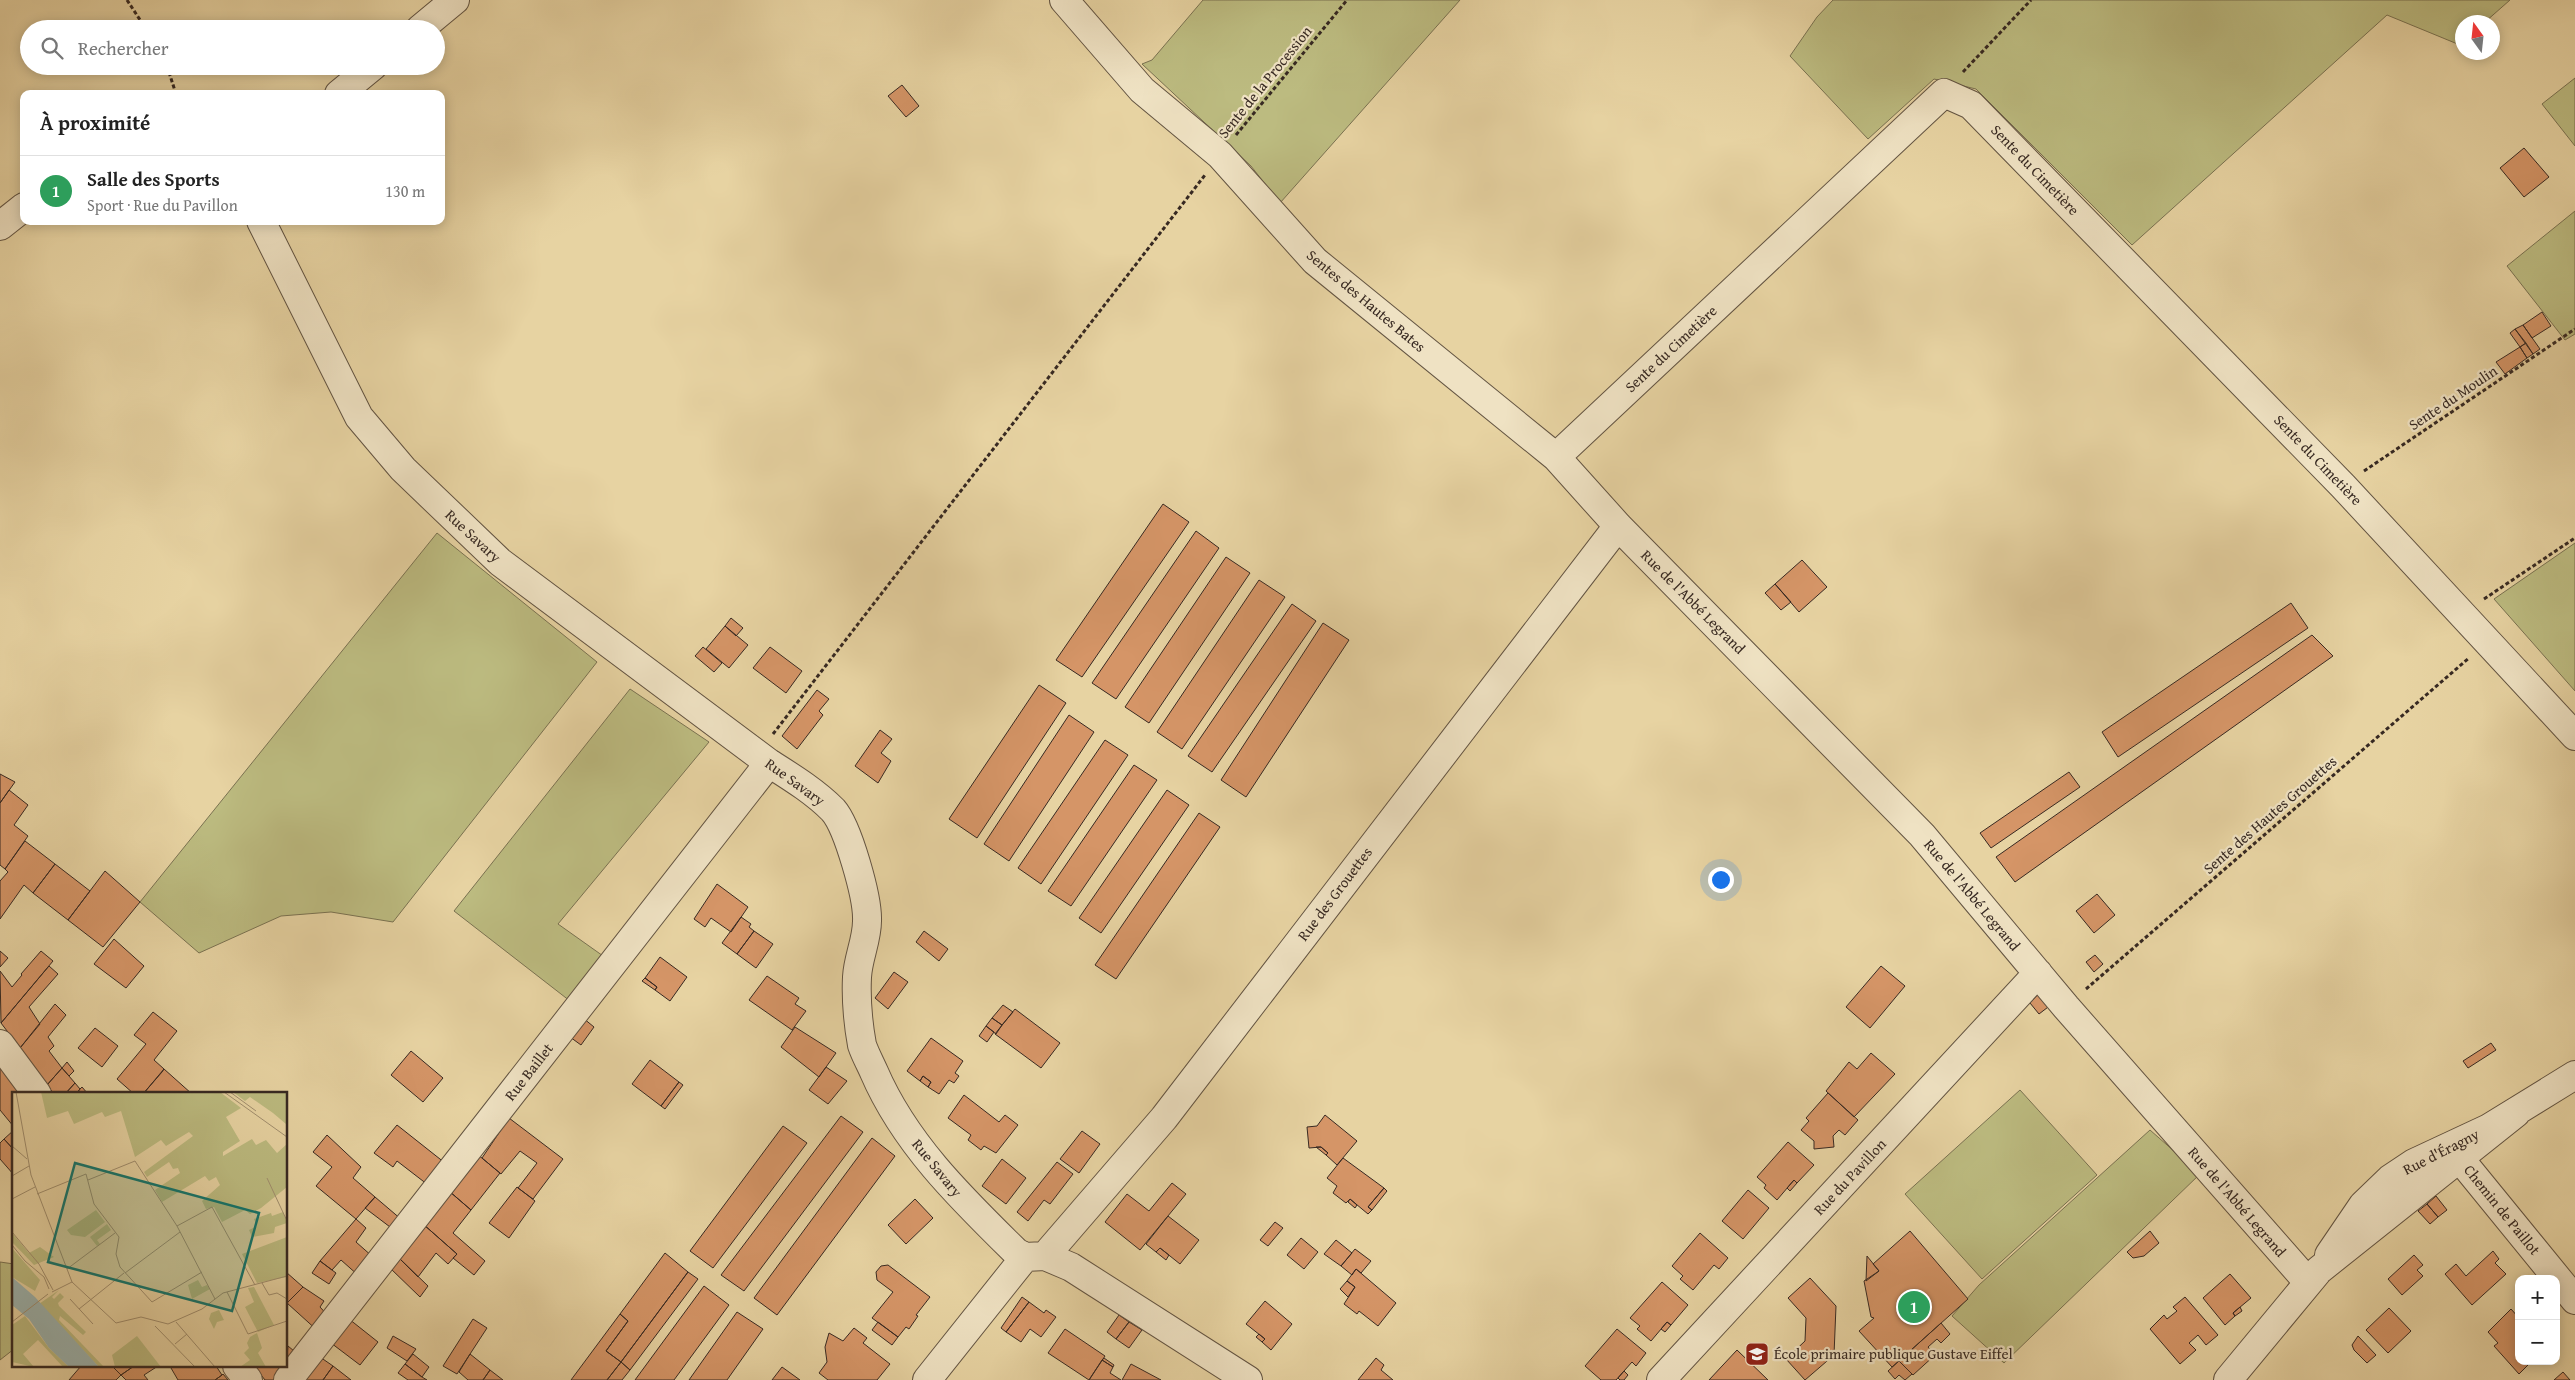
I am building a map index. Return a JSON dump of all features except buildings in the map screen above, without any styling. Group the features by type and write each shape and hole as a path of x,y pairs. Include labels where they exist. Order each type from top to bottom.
{"street":[{"path":"431,20 455,0"},
{"name":"Sentes des Hautes Bates","path":"1064,0 1142,90 1220,155 1314,261 1556,457 1618,526"},
{"path":"344,90 362,75"},
{"name":"Sente du Cimetière","path":"1556,457 1944,93 1972,105 2343,486 2463,613 2575,736"},
{"path":"0,226 20,210"},
{"name":"Rue Savary","path":"263,225 359,417 403,469 500,562 763,759 808,788 834,812 864,890 867,921 857,976 858,1011 863,1046 879,1084 900,1120 956,1193 1016,1252 1071,1267 1248,1380"},
{"name":"Rue de l'Abbé Legrand","path":"1618,526 1922,835 2066,1007 2313,1276"},
{"name":"Rue des Grouettes","path":"927,1380 1035,1257 1164,1118 1618,526"},
{"name":"Rue Baillet","path":"288,1380 763,759"},
{"name":"Rue du Pavillon","path":"1661,1380 2038,973"},
{"path":"0,1044 36,1092"},
{"name":"Rue d'Éragny","path":"2228,1380 2313,1276 2452,1154 2575,1075"},
{"name":"Chemin de Paillot","path":"2452,1154 2575,1300"},
{"path":"239,1368 248,1380"}],"path":[{"path":"127,0 140,20"},
{"name":"Sente de la Procession","path":"763,759 1220,155 1347,0"},
{"path":"1944,93 2031,0"},
{"path":"170,75 175,90"},
{"name":"Sente du Moulin","path":"2343,486 2575,329"},
{"path":"2463,613 2575,538"},
{"name":"Sente des Hautes Grouettes","path":"2066,1007 2488,641"}],"shaded area":[{"path":"1203,0 1460,0 1280,203 1251,166 1142,64 1152,60"},
{"path":"1833,0 2510,0 2493,15 2455,15 2455,43 2387,15 2132,245 1976,89 1934,79 1868,139 1790,56 1817,17"},
{"path":"2575,78 2575,146 2542,104"},
{"path":"2575,211 2575,334 2565,340 2507,266"},
{"path":"437,533 597,662 393,922 331,912 281,916 199,953 140,902"},
{"path":"2575,543 2575,691 2494,599"},
{"path":"630,689 709,742 558,924 613,963 579,1008 454,911"},
{"path":"2020,1090 2097,1175 1982,1279 1905,1194"},
{"path":"2150,1130 2200,1174 2004,1363 1952,1316 1979,1285"},
{"path":"0,1262 12,1264 12,1351 0,1360"}],"place":[{"name":"Salle des Sports","path":"1914,1307"},
{"name":"École primaire publique Gustave Eiffel","path":"1757,1354"}]}
